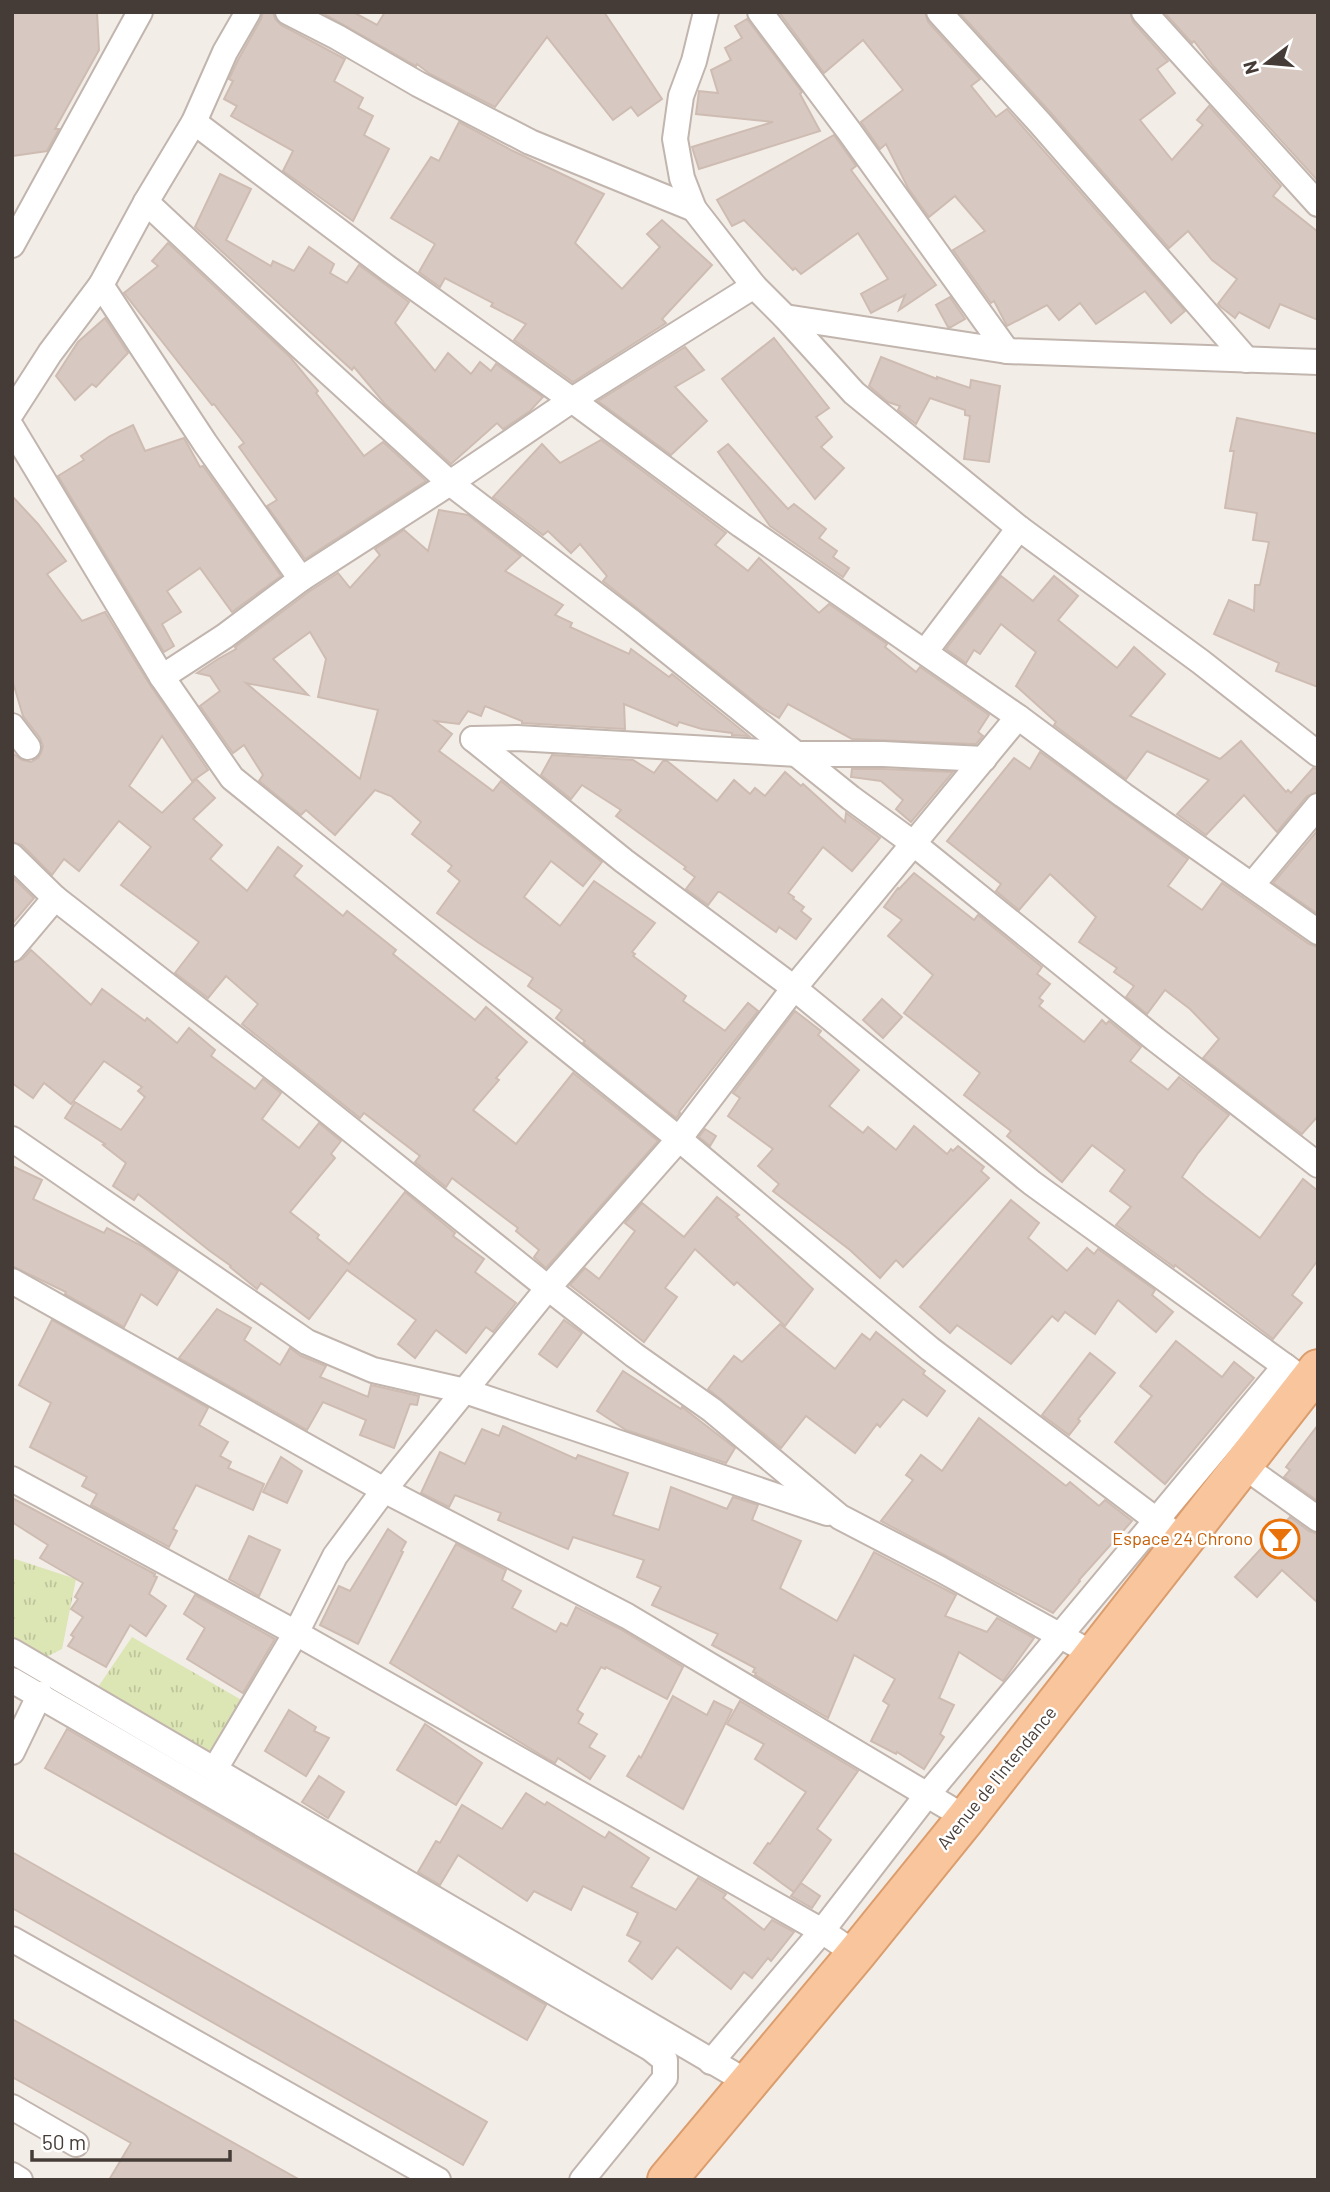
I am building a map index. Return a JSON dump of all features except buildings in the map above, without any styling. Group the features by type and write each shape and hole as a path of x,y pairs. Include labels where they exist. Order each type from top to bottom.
{"main road":[{"name":"Avenue de l'Intendance","path":"667,2180 856,1954 1095,1656 1169,1531 1242,1465 1303,1372"}],"street":[{"path":"12,245 140,12"},
{"path":"12,412 50,353 102,285 146,202 194,122 225,52 248,12"},
{"path":"288,12 530,142 694,208"},
{"path":"706,12 694,61 681,96 675,139 682,178 694,208 754,286 854,393 1019,528 1210,669 1318,754"},
{"path":"760,12 1007,351"},
{"path":"939,12 1247,360"},
{"path":"1144,12 1318,204"},
{"path":"194,122 389,269 741,525 1018,717 1123,795 1318,932"},
{"path":"146,202 450,483 643,631 851,798 914,844 1155,1039 1318,1165"},
{"path":"102,285 205,443 301,579"},
{"path":"162,677 225,636 301,579 572,400 754,286"},
{"path":"785,317 1007,351 1318,362"},
{"path":"12,428 162,677 232,778 679,1139 929,1349 1169,1531"},
{"path":"925,652 1019,528"},
{"path":"215,1769 296,1633 335,1556 384,1490 548,1288 679,1139 794,988 1018,717"},
{"path":"12,726 29,747"},
{"path":"711,2062 822,1931 927,1795 1060,1635 1169,1531 1303,1372 1032,1183 794,988 624,861 473,739 517,738 798,754 883,754 984,759"},
{"path":"1252,885 1318,806"},
{"path":"12,856 55,898 275,1069 548,1288 634,1355 712,1410 840,1517"},
{"path":"12,949 55,898"},
{"path":"12,1139 307,1342 373,1370 465,1391 840,1517 940,1569 1095,1656"},
{"path":"12,1281 384,1490 627,1616 966,1818"},
{"path":"1242,1465 1318,1519"},
{"path":"12,1479 296,1633 822,1931 856,1954"},
{"path":"12,1651 749,2083"},
{"path":"12,1679 650,2048 665,2060 665,2078 582,2180"},
{"path":"12,1752 40,1694"},
{"path":"12,1939 438,2180"},
{"path":"12,2107 76,2144"},
{"path":"12,2175 20,2180"}],"green space":[{"path":"12,1558 76,1579 62,1649 40,1660 12,1644"},
{"path":"132,1637 245,1702 214,1757 96,1690"}],"place":[{"name":"Espace 24 Chrono","path":"1280,1539"}]}
